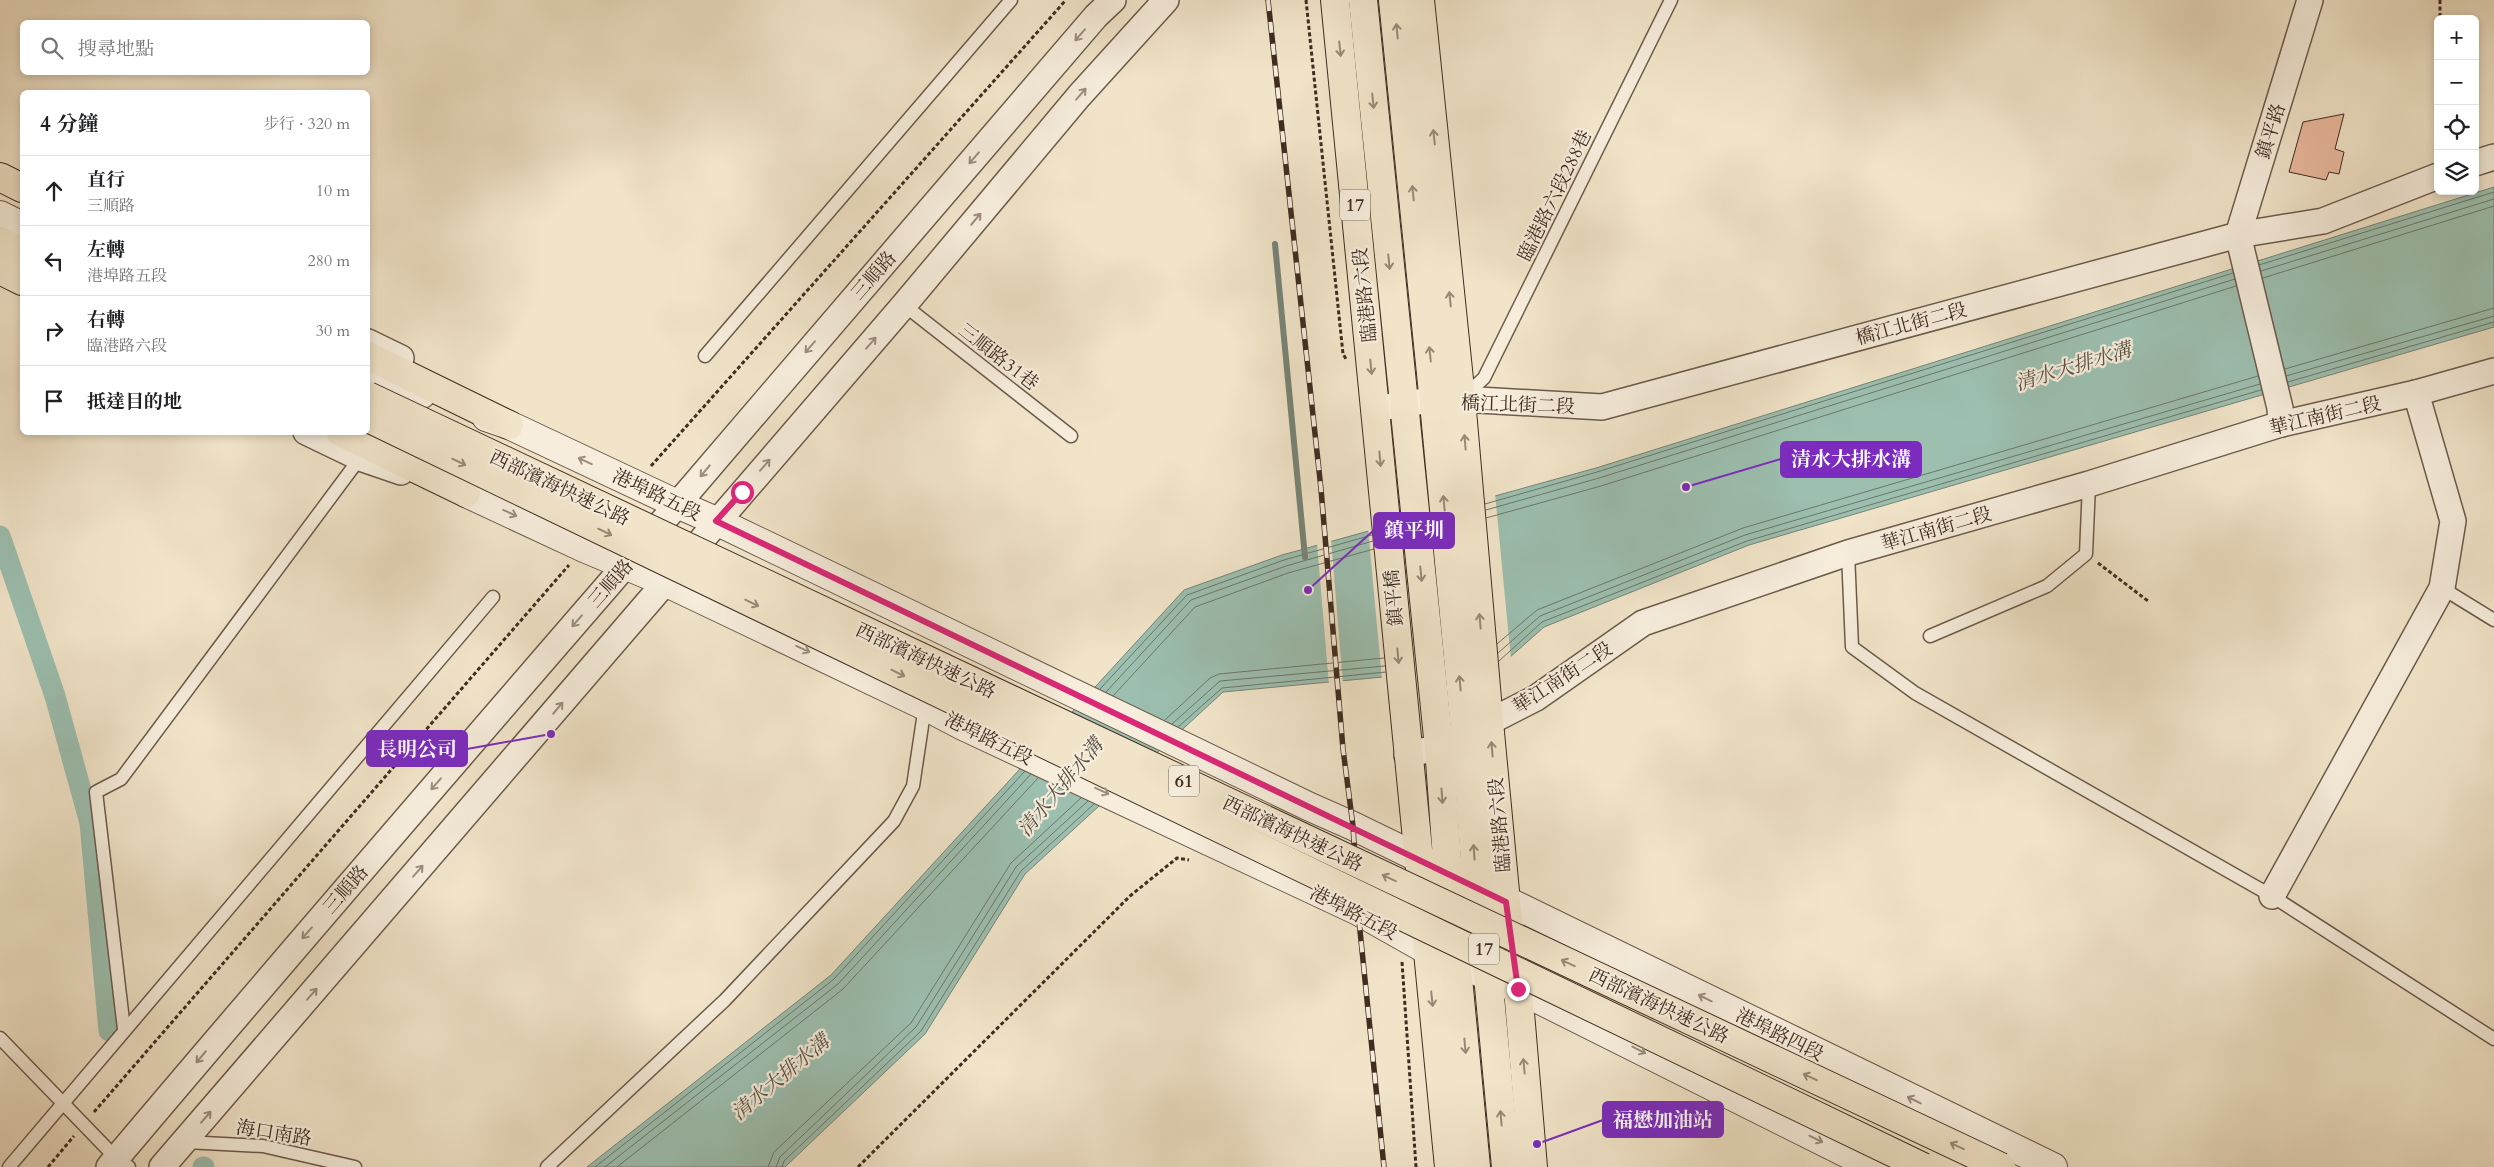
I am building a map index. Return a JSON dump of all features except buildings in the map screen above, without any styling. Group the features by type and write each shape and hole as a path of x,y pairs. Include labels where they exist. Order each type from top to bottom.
{"main road":[{"name":"臨港路六段","path":"1335,0 1376,410"},
{"name":"臨港路六段","path":"1363,0 1404,403"},
{"name":"17","path":"1393,0 1434,403 1477,727"},
{"name":"17","path":"1420,0 1461,399 1477,727"},
{"path":"0,177 20,187"},
{"path":"0,222 20,232"},
{"path":"0,241 20,251"},
{"path":"0,270 20,280"},
{"path":"370,357 509,425"},
{"name":"西部濱海快速公路","path":"370,397 2001,1167"},
{"name":"鎮平橋","path":"1404,403 1439,747"},
{"name":"鎮平橋","path":"1376,410 1407,755"},
{"name":"西部濱海快速公路","path":"370,418 1923,1167"},
{"path":"346,435 466,493"},
{"name":"臨港路六段","path":"1477,727 1477,888 1488,976 1506,1167"},
{"name":"臨港路六段","path":"1477,727 1506,902 1518,989 1533,1167"},
{"name":"17","path":"1439,747 1448,873 1476,1167"},
{"name":"17","path":"1407,755 1449,1167"}],"street":[{"name":"三順路","path":"118,1164 231,1022 1077,39 1113,0"},
{"path":"162,1167 186,1142 716,521 904,305 1078,96 1166,0"},
{"name":"鎮平路","path":"2238,235 2310,0"},
{"path":"2479,162 2494,157"},
{"path":"0,164 20,174"},
{"name":"橋江北街二段","path":"1376,410 1404,403 1434,403 1461,399 1602,408 2238,235 2323,221 2434,178"},
{"path":"0,215 20,225"},
{"path":"2238,235 2281,416"},
{"path":"0,284 20,294"},
{"name":"港埠路五段","path":"370,343 443,378 509,425"},
{"name":"華江南街二段","path":"1407,755 1439,747 1536,698 1643,623 1848,553 2089,484 2281,416 2416,394 2494,371"},
{"name":"港埠路五段","path":"370,375 509,425 716,521 1247,777 1353,826 1418,860 1506,902"},
{"path":"2272,896 2442,588 2453,521 2416,394"},
{"name":"港埠路五段","path":"370,419 466,493"},
{"name":"港埠路五段","path":"312,435 360,458 466,493 584,548 665,582 963,726 1358,911 1427,950"},
{"name":"港埠路四段","path":"1506,902 2053,1167"},
{"path":"1427,950 1518,989 1874,1167"}],"lane":[{"path":"705,356 1011,0"},
{"name":"臨港路六段288巷","path":"1461,399 1484,378 1671,0"},
{"name":"三順路31巷","path":"904,305 1071,436"},
{"path":"124,1029 123,1004 96,792 121,779 360,458"},
{"path":"1930,636 2048,586 2086,554 2089,484"},
{"path":"1848,553 1852,647 1915,693 2272,896 2494,1039"},
{"path":"2442,588 2494,620"},
{"path":"9,1167 124,1029 493,597"},
{"path":"547,1167 725,1000 894,821 913,786 925,706"},
{"path":"0,1038 84,1124 118,1164"},
{"name":"海口南路","path":"186,1142 263,1146 355,1167"}],"path":[{"path":"636,484 1066,0"},
{"path":"2440,0 2440,15"},
{"path":"48,1167 584,548"},
{"path":"2086,554 2148,601"},
{"path":"858,1167 1130,896 1177,858 1196,861"},
{"path":"1400,934 1416,1167"}],"water":[{"path":"2494,187 2494,327 1749,545 1544,627 1500,666 1223,692 1025,874 925,1034 785,1167 587,1167 831,975 1184,590 1282,555 1596,468 2468,195 2479,195 2479,192"}],"pier":[{"path":"1495,493 1511,660 1501,669 1382,680 1368,528"},
{"path":"1331,539 1343,684 1329,685 1317,543"}],"waterway":[{"path":"1275,244 1305,557"},
{"path":"0,536 55,696 90,823 109,1031"}],"railway":[{"path":"1268,0 1321,489 1343,749 1353,826 1358,911 1384,1167"}],"place":[{"name":"清水大排水溝","path":"1686,487"},
{"name":"鎮平圳","path":"1308,590"},
{"name":"長明公司","path":"551,734"},
{"name":"福懋加油站","path":"1537,1144"}],"route":[{"path":"742,492 716,521 1353,826 1418,860 1506,902 1518,989"}]}
